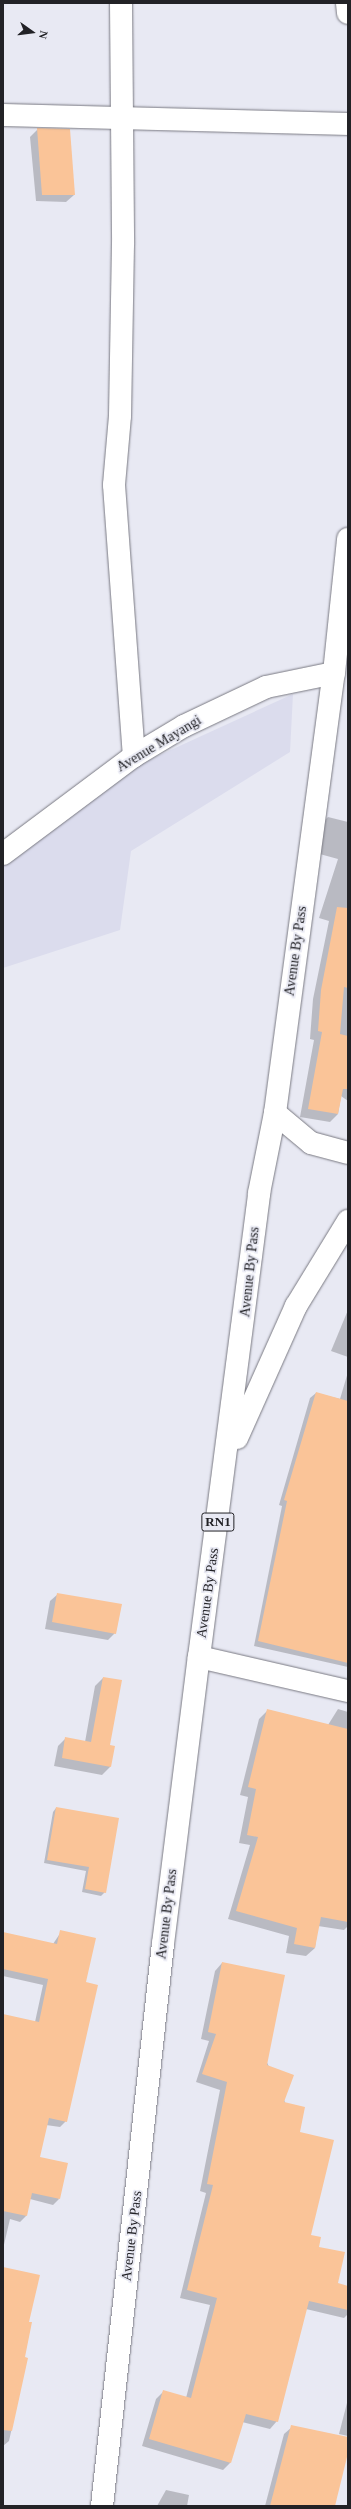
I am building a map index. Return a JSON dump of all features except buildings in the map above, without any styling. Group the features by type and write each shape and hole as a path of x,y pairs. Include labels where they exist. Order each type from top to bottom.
{"main road":[{"path":"121,3 122,116 120,416 114,485 134,756"},
{"path":"347,3 348,13"},
{"path":"3,115 122,116 348,124"},
{"name":"Avenue By Pass","path":"102,2506 163,1944 199,1657 227,1461 259,1193 274,1113 334,673 348,539"},
{"name":"Avenue Mayangi","path":"3,854 134,756 184,726 266,687 334,673"},
{"path":"274,1113 312,1143 348,1153"},
{"path":"227,1461 296,1306 348,1221"},
{"path":"199,1657 348,1691"}],"shaded area":[{"path":"293,694 290,752 131,851 120,930 3,968 3,866 138,765"}]}
